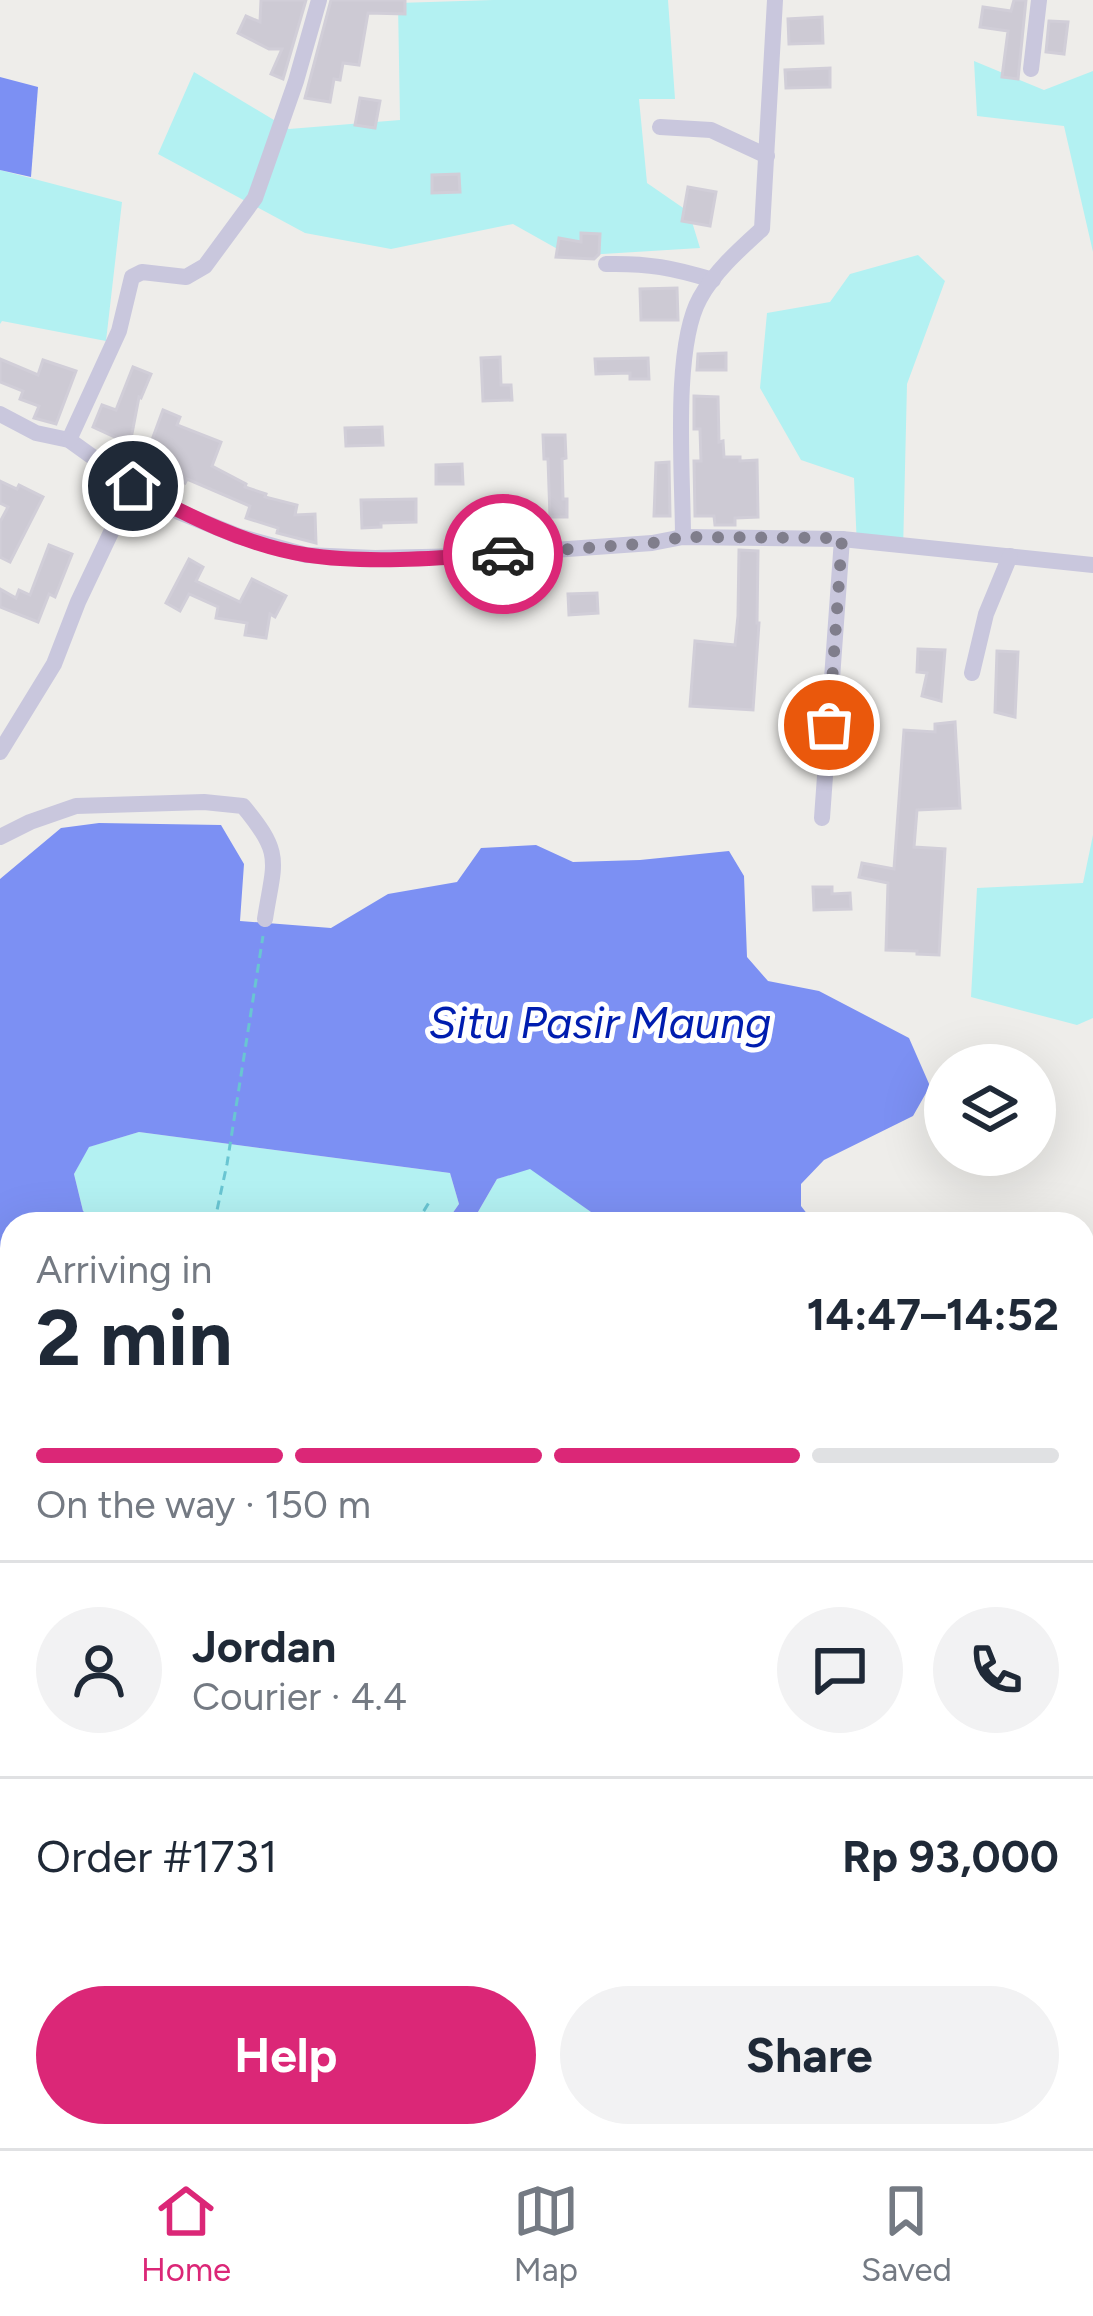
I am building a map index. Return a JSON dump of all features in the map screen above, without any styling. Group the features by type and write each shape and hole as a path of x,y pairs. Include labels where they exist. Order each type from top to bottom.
{"street":[{"path":"69,440 119,331 132,278 142,272 186,277 205,266 255,197 319,0"},
{"path":"683,537 683,370 691,320 713,280 762,229 775,0"},
{"path":"1030,69 1040,0"},
{"path":"659,127 711,130 767,155"},
{"path":"606,264 644,263 713,280"},
{"path":"0,414 35,433 69,440 179,512 306,555 468,556 683,537 842,538 1093,565"},
{"path":"0,752 54,664 133,486"},
{"path":"822,818 842,538"},
{"path":"972,673 986,614 1010,556"},
{"path":"0,837 76,806 203,802 243,806 275,853 265,920"}],"path":[{"path":"217,1212 265,920"},
{"path":"423,1212 431,1198"}],"shaded area":[{"path":"668,0 675,99 639,99 647,183 689,212 700,248 570,256 513,224 391,249 305,233 158,154 194,72 289,129 400,120 398,3"},
{"path":"974,61 1044,90 1093,71 1093,252 1064,126 977,116"},
{"path":"0,170 122,202 106,341 0,324"},
{"path":"918,255 945,281 907,384 903,552 857,547 854,478 801,460 760,388 767,313 830,302 850,274"},
{"path":"1093,835 1093,1018 1077,1025 971,997 977,888 1083,883"},
{"path":"139,1132 450,1173 459,1204 453,1212 84,1212 74,1174 88,1147"},
{"path":"530,1168 591,1212 478,1212 497,1179"}],"water":[{"path":"0,77 38,87 31,177 0,170"},
{"name":"Situ Pasir Maung","path":"99,823 221,825 244,864 240,921 331,928 388,894 457,882 481,848 536,845 573,862 729,851 744,876 747,957 768,981 819,991 909,1038 924,1072 924,1097 913,1116 824,1160 801,1184 801,1206 806,1212 591,1212 530,1169 497,1179 478,1212 453,1212 459,1204 450,1173 139,1132 89,1147 74,1174 84,1212 0,1212 0,879 61,828"}],"building":[{"path":"261,0 306,0 283,79 271,74 282,49 269,49 238,33 246,16 260,22"},
{"path":"331,0 405,0 405,14 368,13 359,65 343,63 330,102 305,98"},
{"path":"1014,0 1026,0 1018,79 1002,77 1008,31 980,27 983,7 1011,11"},
{"path":"822,17 823,43 789,44 788,19"},
{"path":"1049,21 1068,22 1064,54 1046,52"},
{"path":"830,68 830,87 786,88 785,70"},
{"path":"360,98 380,101 375,128 355,125"},
{"path":"459,174 460,192 432,193 432,175"},
{"path":"688,187 716,192 710,226 682,221"},
{"path":"581,233 600,234 599,254 594,259 556,257 559,238 581,242"},
{"path":"677,288 678,320 641,320 640,289"},
{"path":"726,353 726,370 697,370 698,354"},
{"path":"500,357 501,385 511,385 512,400 483,401 481,358"},
{"path":"648,358 649,379 630,379 630,373 596,374 595,359"},
{"path":"0,359 38,375 43,360 76,371 56,424 34,418 39,406 20,399 23,391 0,382"},
{"path":"133,367 151,374 139,397 130,444 93,427 102,405 116,410"},
{"path":"694,396 718,397 724,457 757,460 758,517 735,518 735,525 715,525 714,516 695,516 694,461 701,461"},
{"path":"163,410 180,417 177,425 221,442 212,466 265,497 297,505 295,515 315,514 316,543 277,533 278,528 246,518 250,506 187,479 185,483 168,476 172,466 145,459"},
{"path":"382,427 383,445 346,446 345,428"},
{"path":"543,435 565,435 567,517 550,517"},
{"path":"669,462 670,516 654,516 656,463"},
{"path":"462,464 463,484 436,484 436,465"},
{"path":"0,481 43,497 10,562 0,557 0,522 8,507 0,503"},
{"path":"416,499 416,522 362,528 361,500"},
{"path":"479,508 498,508 498,532 479,532"},
{"path":"49,545 72,554 55,597 49,594 38,622 0,607 0,589 16,598 19,590 30,595"},
{"path":"739,550 758,551 753,710 690,706 695,641 735,645"},
{"path":"189,559 203,567 196,581 240,602 252,579 286,596 275,617 270,614 266,638 245,635 247,623 216,618 218,607 189,594 180,611 166,603"},
{"path":"597,593 598,613 569,615 568,594"},
{"path":"918,649 945,650 941,701 922,696 927,673 917,672"},
{"path":"997,651 1018,652 1015,717 995,712"},
{"path":"955,722 960,808 917,810 914,847 945,849 939,955 886,950 888,883 859,877 862,863 894,869 904,730 935,732 935,724"},
{"path":"813,887 832,887 832,894 850,893 851,909 814,910"}],"way so far":[{"path":"503,554 683,537 842,538 829,725"}],"route":[{"path":"133,486 179,512 238,536 306,555 503,554"}]}
